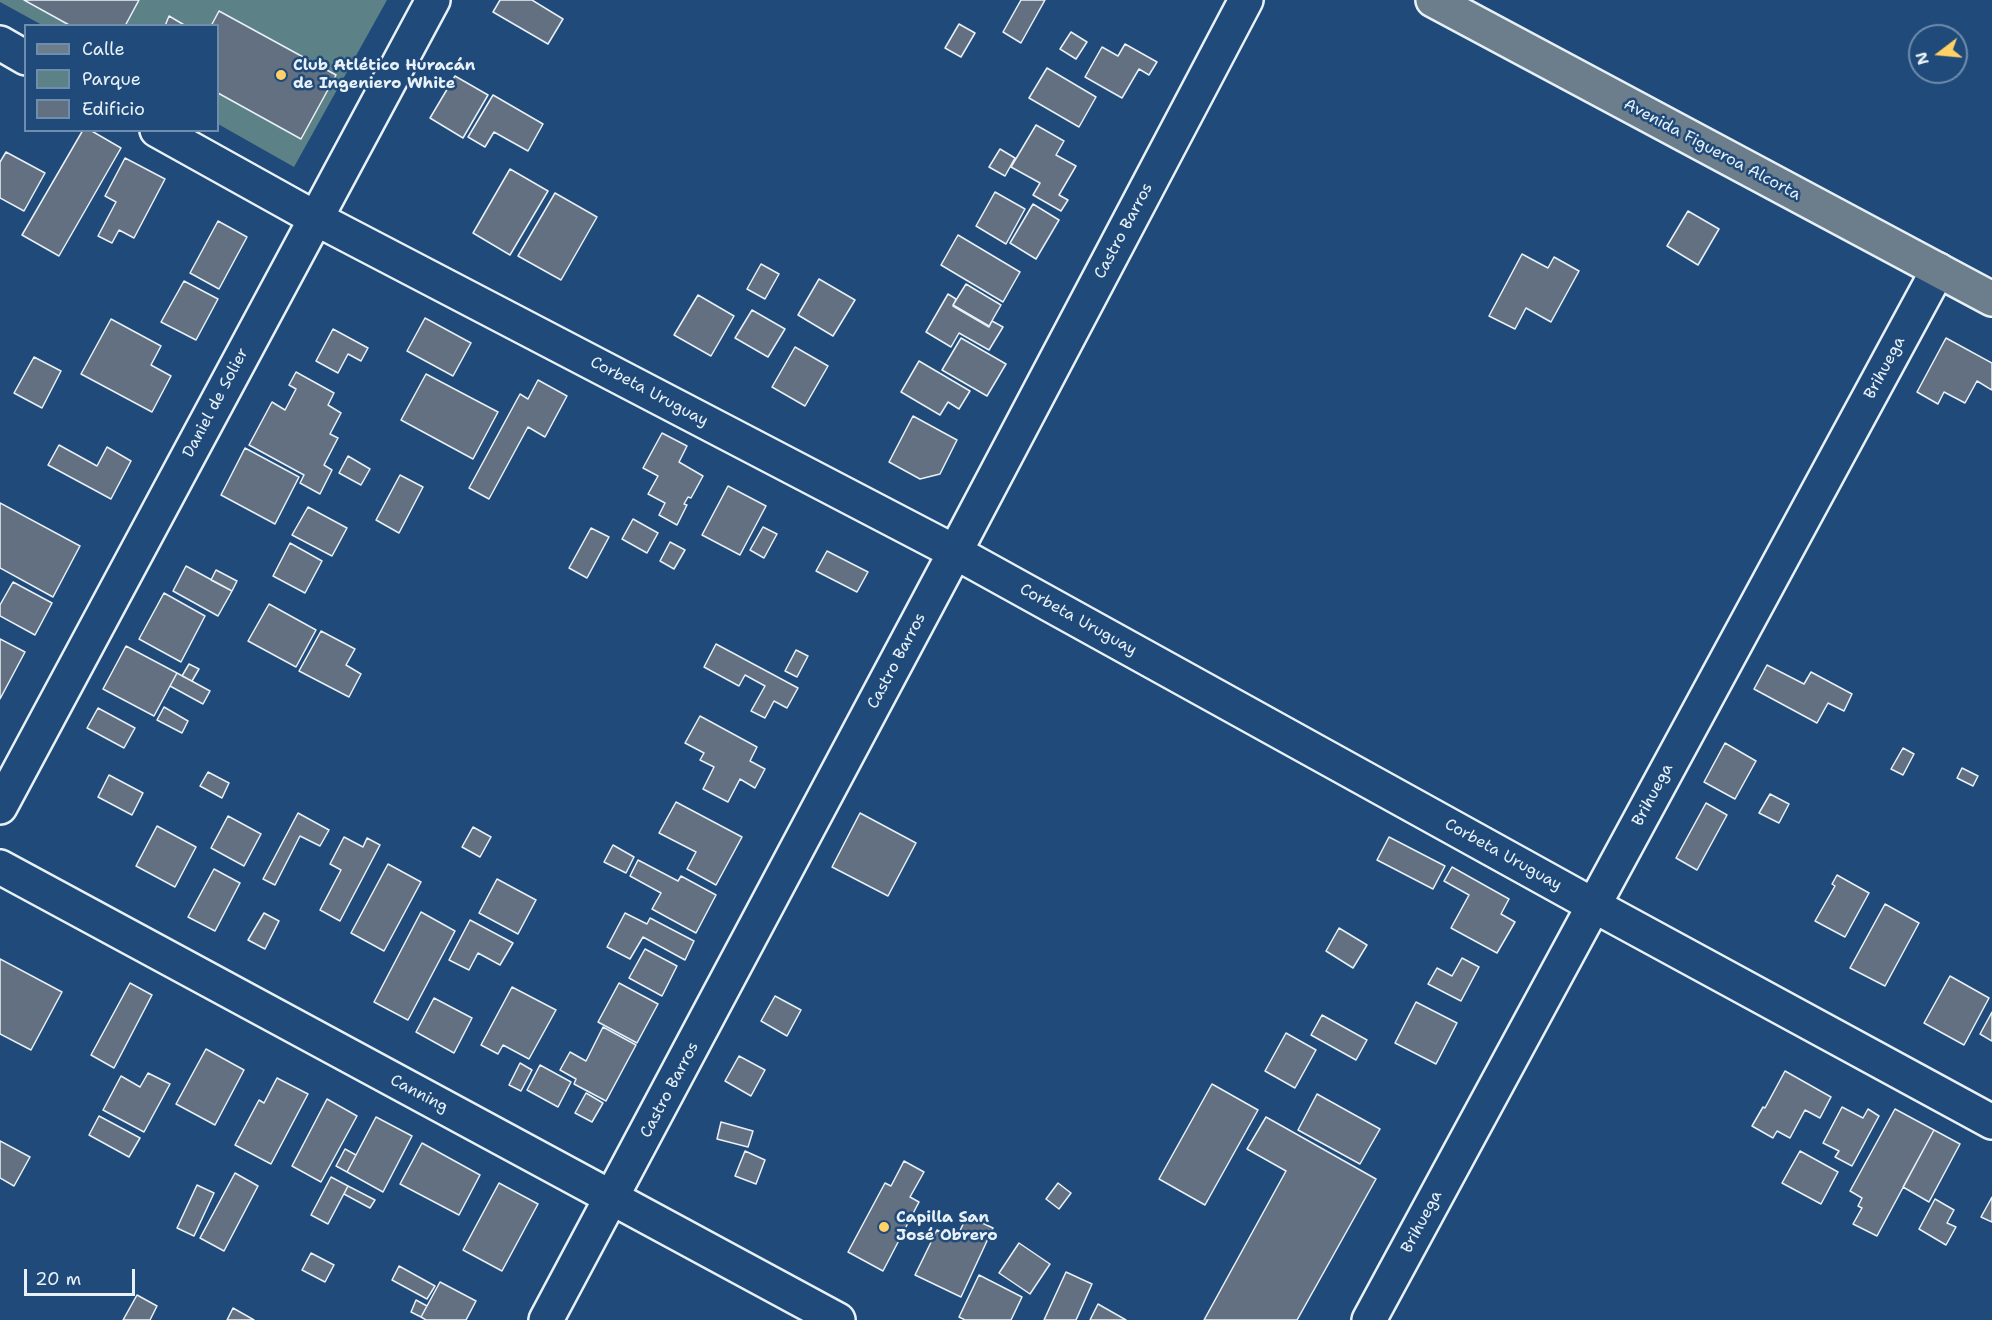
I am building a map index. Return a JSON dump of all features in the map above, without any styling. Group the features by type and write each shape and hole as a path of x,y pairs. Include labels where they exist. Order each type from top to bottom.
{"main road":[{"name":"Avenida Figueroa Alcorta","path":"1433,0 1472,11 1992,299"}],"street":[{"name":"Daniel de Solier","path":"0,807 433,0"},
{"name":"Castro Barros","path":"546,1320 1246,0"},
{"path":"0,43 24,57"},
{"name":"Corbeta Uruguay","path":"161,132 315,218 955,552 1593,905 1992,1122"},
{"name":"Brihuega","path":"1369,1320 1938,270"},
{"name":"Canning","path":"0,867 838,1320"}],"green space":[{"name":"Club Atlético Huracán de Ingeniero White","path":"0,0 387,0 294,167 219,125 219,24 40,24"}],"building":[{"path":"24,0 139,0 126,24 67,24"},
{"path":"500,0 532,0 563,19 548,44 493,12"},
{"path":"1021,0 1045,0 1021,43 1003,32"},
{"path":"219,11 336,75 301,139 219,94 219,24 212,24"},
{"path":"169,16 183,24 166,24"},
{"path":"959,24 975,33 961,57 945,48"},
{"path":"1071,32 1087,42 1076,59 1060,49"},
{"path":"1125,44 1157,62 1149,75 1139,69 1122,98 1085,77 1102,47 1118,56"},
{"path":"1047,68 1096,97 1079,127 1029,98"},
{"path":"455,76 488,95 463,138 430,118"},
{"path":"493,95 543,124 528,151 494,132 485,147 468,137"},
{"path":"1036,125 1064,141 1056,155 1076,166 1059,195 1068,200 1061,211 1033,195 1040,183 1011,167"},
{"path":"82,132 93,132 121,148 59,256 22,235"},
{"path":"1000,149 1015,158 1005,176 989,167"},
{"path":"6,152 45,173 24,211 0,198 0,162"},
{"path":"125,158 165,179 134,238 119,230 112,243 98,236 116,202 105,196"},
{"path":"510,169 548,191 510,255 473,233"},
{"path":"995,192 1025,209 1006,244 976,226"},
{"path":"555,193 597,217 561,280 518,256"},
{"path":"1033,204 1059,220 1036,259 1010,243"},
{"path":"1688,211 1719,229 1698,265 1667,246"},
{"path":"218,221 247,237 219,289 190,273"},
{"path":"958,235 1020,272 1003,302 941,265"},
{"path":"1522,254 1548,268 1554,257 1579,271 1551,322 1526,308 1515,329 1489,316"},
{"path":"761,264 779,274 765,299 747,289"},
{"path":"819,279 855,300 833,336 798,315"},
{"path":"184,281 218,299 196,340 161,322"},
{"path":"966,284 1001,305 989,326 953,305"},
{"path":"948,294 956,299 953,306 989,327 992,321 1003,327 989,350 959,333 951,347 926,332"},
{"path":"698,295 734,316 711,356 674,335"},
{"path":"752,310 785,329 768,357 735,338"},
{"path":"425,318 471,343 453,376 407,351"},
{"path":"111,319 161,346 151,365 171,376 152,412 81,374"},
{"path":"333,329 368,348 361,361 348,354 338,373 316,361"},
{"path":"961,338 1006,364 987,396 942,370"},
{"path":"1946,338 1992,363 1992,390 1977,381 1965,403 1944,392 1938,404 1917,392"},
{"path":"795,347 828,366 805,406 772,387"},
{"path":"34,357 61,371 42,408 14,393"},
{"path":"919,361 970,391 959,409 948,402 940,415 901,392"},
{"path":"296,372 334,393 328,405 341,413 330,434 338,438 324,465 332,470 320,494 300,483 304,475 249,445 272,402 285,410 296,389 289,385"},
{"path":"426,374 498,412 473,459 401,420"},
{"path":"538,380 567,396 545,437 528,427 489,499 469,488 520,394 528,399"},
{"path":"913,416 957,440 940,474 920,479 889,462"},
{"path":"662,433 687,446 679,462 703,476 691,498 688,497 684,504 687,505 677,525 659,515 665,503 648,494 658,476 643,468"},
{"path":"59,445 97,466 107,447 131,461 111,499 48,465"},
{"path":"245,448 299,477 275,524 221,495"},
{"path":"348,456 370,469 361,485 339,473"},
{"path":"400,475 423,487 399,533 376,520"},
{"path":"728,486 766,506 740,555 702,535"},
{"path":"0,503 80,546 53,597 0,568"},
{"path":"308,507 347,528 332,556 292,535"},
{"path":"633,519 658,533 647,553 622,539"},
{"path":"763,527 777,534 764,558 750,550"},
{"path":"591,528 609,537 587,578 569,568"},
{"path":"670,542 685,550 674,569 660,561"},
{"path":"290,543 322,561 305,593 273,576"},
{"path":"827,551 868,572 857,592 816,571"},
{"path":"186,566 232,591 218,616 173,591"},
{"path":"216,570 237,581 232,591 211,580"},
{"path":"13,582 52,603 35,635 0,616 0,605"},
{"path":"164,593 205,616 181,662 139,639"},
{"path":"269,604 316,630 296,667 248,641"},
{"path":"321,631 355,649 346,665 361,674 349,697 299,671"},
{"path":"0,639 25,652 0,699"},
{"path":"716,644 798,688 787,708 774,701 765,718 751,711 765,686 745,675 739,686 704,667"},
{"path":"126,646 177,673 154,716 103,689"},
{"path":"796,650 808,656 797,677 785,671"},
{"path":"189,664 199,669 192,681 182,676"},
{"path":"1767,665 1804,684 1811,672 1852,694 1844,711 1828,703 1817,723 1754,689"},
{"path":"177,673 210,691 203,704 170,686"},
{"path":"164,707 188,721 182,733 157,720"},
{"path":"98,708 135,728 124,748 87,728"},
{"path":"700,716 757,747 750,761 765,769 755,788 740,779 728,802 703,789 714,767 700,760 704,753 685,743"},
{"path":"1725,743 1756,761 1735,799 1704,782"},
{"path":"1903,748 1914,754 1903,775 1891,769"},
{"path":"1962,768 1978,776 1973,786 1957,778"},
{"path":"208,772 229,783 222,798 200,786"},
{"path":"109,775 143,793 132,815 98,797"},
{"path":"1770,794 1789,804 1779,823 1759,813"},
{"path":"676,802 742,837 716,885 687,869 696,852 659,833"},
{"path":"1706,803 1727,815 1697,870 1676,858"},
{"path":"298,813 329,830 320,846 300,836 275,885 263,879"},
{"path":"860,813 916,843 888,896 832,867"},
{"path":"228,816 261,834 244,866 211,848"},
{"path":"157,826 196,847 175,887 136,866"},
{"path":"473,827 491,837 480,857 462,847"},
{"path":"344,837 363,847 367,838 380,845 340,921 320,910 341,870 330,864"},
{"path":"1389,837 1445,866 1433,889 1377,860"},
{"path":"613,845 634,857 626,873 604,862"},
{"path":"638,860 678,881 681,876 716,895 696,933 652,909 661,893 630,876"},
{"path":"388,864 421,882 384,951 351,933"},
{"path":"1452,867 1509,899 1501,914 1515,922 1497,953 1451,928 1469,895 1444,881"},
{"path":"214,869 240,883 215,931 188,917"},
{"path":"1837,875 1869,893 1845,937 1815,921 1835,886 1832,884"},
{"path":"497,879 536,900 518,934 479,913"},
{"path":"1885,904 1919,923 1885,986 1850,968"},
{"path":"421,912 455,931 408,1020 374,1002"},
{"path":"264,913 279,921 265,949 248,940"},
{"path":"625,913 647,924 650,918 694,941 685,960 643,937 630,959 607,947"},
{"path":"470,920 513,943 500,965 478,953 469,970 449,960"},
{"path":"1339,928 1367,945 1353,968 1326,951"},
{"path":"645,949 677,966 662,996 629,978"},
{"path":"1462,958 1479,967 1461,1001 1428,984 1437,968 1452,976"},
{"path":"0,959 62,992 31,1050 0,1034"},
{"path":"1950,976 1989,998 1964,1045 1924,1023"},
{"path":"130,983 152,995 114,1068 91,1055"},
{"path":"619,983 658,1004 637,1043 598,1022"},
{"path":"512,987 556,1010 529,1059 503,1045 498,1054 481,1045"},
{"path":"775,996 801,1010 787,1036 761,1021"},
{"path":"434,998 472,1018 454,1053 416,1032"},
{"path":"1416,1002 1457,1023 1436,1064 1395,1043"},
{"path":"1992,1012 1992,1041 1980,1034"},
{"path":"1322,1015 1367,1040 1356,1060 1311,1035"},
{"path":"603,1027 636,1045 606,1101 574,1084 576,1079 560,1070 570,1052 586,1061"},
{"path":"1286,1033 1316,1050 1295,1088 1265,1071"},
{"path":"206,1049 244,1070 215,1125 176,1104"},
{"path":"739,1056 765,1070 751,1096 725,1081"},
{"path":"520,1063 532,1070 521,1091 509,1085"},
{"path":"540,1065 571,1082 558,1107 527,1090"},
{"path":"1785,1071 1831,1097 1820,1118 1805,1110 1790,1138 1777,1131 1773,1138 1752,1126 1763,1107 1765,1108"},
{"path":"148,1073 170,1084 144,1132 103,1110 121,1076 140,1087"},
{"path":"277,1078 308,1094 271,1164 235,1145 259,1100 264,1103"},
{"path":"1212,1084 1258,1110 1205,1205 1159,1179"},
{"path":"586,1093 603,1103 592,1122 575,1113"},
{"path":"1317,1094 1380,1129 1360,1164 1298,1130"},
{"path":"327,1099 357,1116 321,1182 292,1166"},
{"path":"1842,1107 1863,1118 1868,1109 1879,1116 1852,1166 1835,1157 1839,1151 1823,1143"},
{"path":"1895,1109 1934,1130 1877,1236 1853,1224 1862,1208 1858,1206 1862,1198 1850,1191"},
{"path":"99,1116 140,1138 129,1157 89,1135"},
{"path":"376,1117 412,1136 383,1192 347,1172"},
{"path":"1266,1117 1376,1179 1297,1320 1204,1320 1286,1171 1247,1149"},
{"path":"721,1122 753,1131 748,1147 717,1139"},
{"path":"1934,1130 1960,1144 1929,1202 1903,1187"},
{"path":"0,1141 30,1157 14,1186 0,1178"},
{"path":"422,1143 480,1175 459,1215 400,1184"},
{"path":"345,1149 356,1155 347,1172 336,1166"},
{"path":"745,1151 765,1160 756,1184 735,1176"},
{"path":"1800,1151 1838,1172 1821,1204 1782,1183"},
{"name":"Capilla San José Obrero","path":"904,1161 924,1172 910,1197 919,1202 883,1271 848,1252 885,1183 891,1186"},
{"path":"235,1173 258,1186 224,1251 200,1238"},
{"path":"331,1177 348,1186 328,1224 311,1215"},
{"path":"499,1183 538,1204 502,1271 463,1250"},
{"path":"1058,1183 1071,1193 1059,1209 1046,1199"},
{"path":"197,1185 214,1193 194,1236 177,1228"},
{"path":"348,1186 375,1200 370,1208 344,1194"},
{"path":"1992,1197 1992,1222 1981,1217"},
{"path":"1935,1199 1954,1210 1947,1223 1956,1227 1946,1245 1919,1229"},
{"path":"967,1216 993,1228 961,1297 915,1275 937,1230 956,1239"},
{"path":"1019,1243 1050,1264 1030,1294 999,1273"},
{"path":"311,1253 334,1265 325,1282 302,1270"},
{"path":"399,1266 435,1286 427,1299 392,1280"},
{"path":"1066,1272 1092,1284 1076,1320 1044,1320"},
{"path":"979,1275 1022,1297 1011,1320 965,1320 959,1317"},
{"path":"440,1282 476,1301 466,1320 426,1320 421,1317"},
{"path":"137,1295 157,1306 150,1320 123,1320"},
{"path":"416,1300 427,1306 421,1317 411,1312"},
{"path":"1098,1304 1126,1320 1090,1320"},
{"path":"233,1308 254,1320 227,1320"}],"place":[{"name":"Club Atlético Huracán de Ingeniero White","path":"281,75"},
{"name":"Capilla San José Obrero","path":"884,1227"}]}
